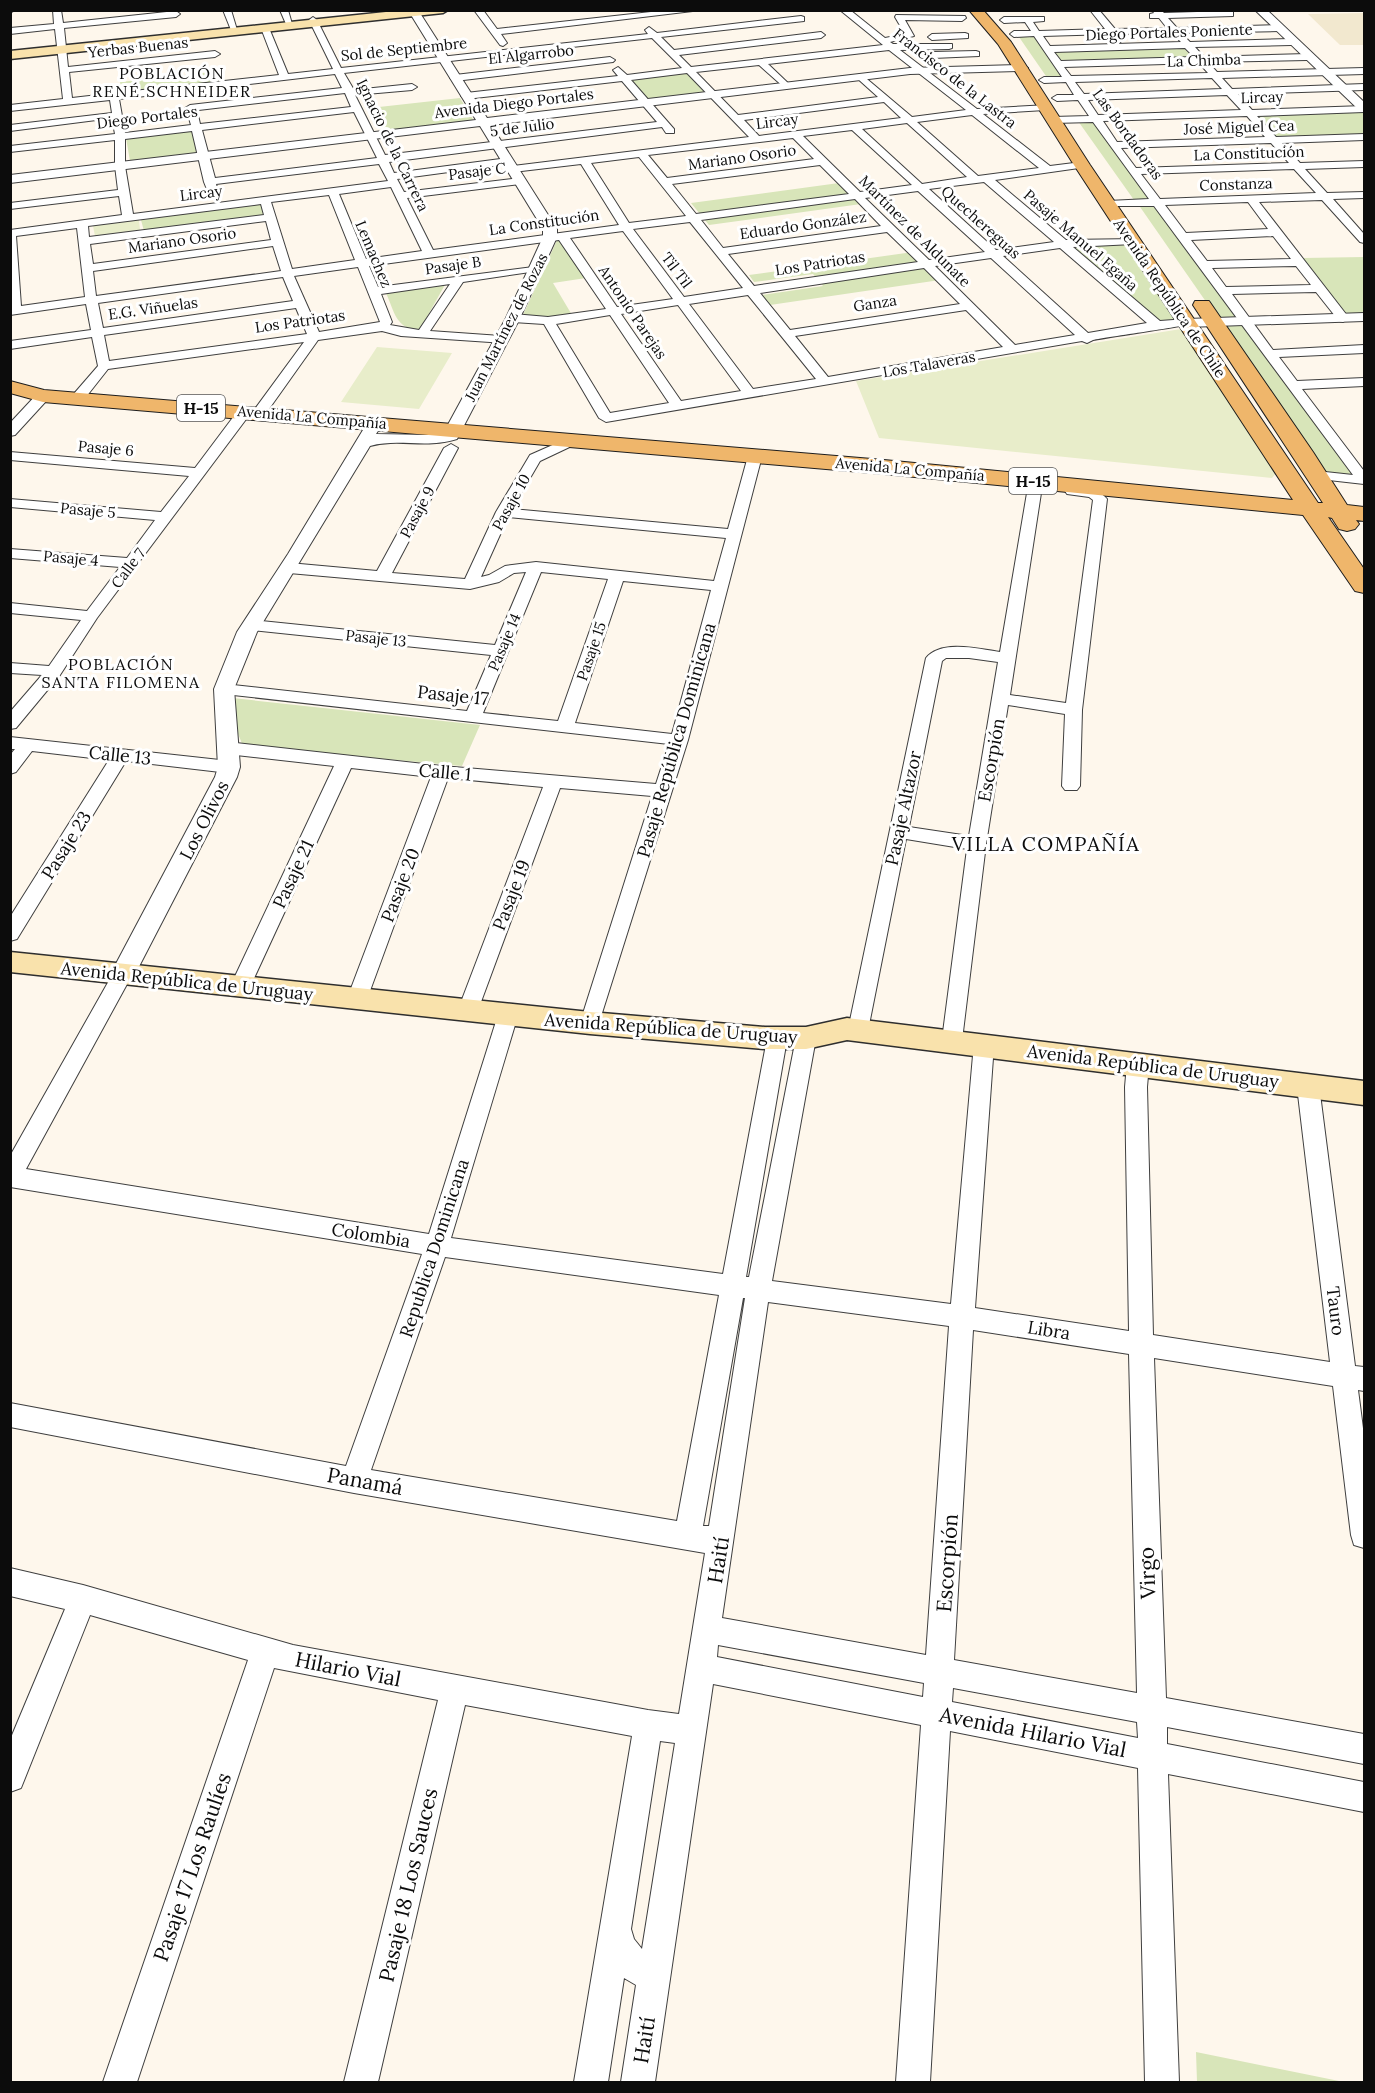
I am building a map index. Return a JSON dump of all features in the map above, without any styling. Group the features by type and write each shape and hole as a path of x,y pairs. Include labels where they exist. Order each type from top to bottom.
{"main road":[{"path":"62,47 182,33 265,28 410,11 443,10"},
{"name":"Avenida República de Chile","path":"969,14 1004,42 1052,108 1082,165 1311,509 1365,586"},
{"path":"10,52 207,32 286,16 314,22"},
{"name":"Avenida República de Chile","path":"1005,21 1044,80 1052,108 1072,119 1086,138"},
{"name":"Avenida República de Chile","path":"1119,186 1144,221"},
{"name":"Avenida República de Chile","path":"1190,288 1365,551"},
{"name":"Avenida La Compañía","path":"23,392 76,399 375,423 453,439 573,440 1365,514"},
{"name":"Avenida República de Uruguay","path":"10,962 590,1023 777,1039 806,1038 847,1029 858,1030 1365,1093"}],"street":[{"path":"57,10 68,101"},
{"path":"227,10 234,27"},
{"path":"478,10 511,52"},
{"path":"495,32 633,14 697,10"},
{"name":"Pasaje Manuel Egaña","path":"790,10 843,53 887,99 911,120 1157,325"},
{"name":"Francisco de la Lastra","path":"844,10 862,20 882,40 1047,169"},
{"name":"Juan Martínez de Rozas","path":"410,11 556,236 537,268 453,439"},
{"path":"10,31 175,12 182,33"},
{"path":"1158,13 1365,240"},
{"path":"1141,17 1158,13 1241,14"},
{"path":"1259,13 1279,28 1291,42 1365,109"},
{"path":"633,14 757,139"},
{"path":"888,18 969,14"},
{"path":"1099,16 1165,95"},
{"path":"899,17 910,31 976,54"},
{"name":"Sol de Septiembre","path":"10,108 801,19"},
{"path":"1005,21 1048,19"},
{"name":"Las Bordadoras","path":"1030,20 1029,22 1094,118 1364,480"},
{"path":"1005,21 1037,34 1279,28"},
{"name":"Ignacio de la Carrera","path":"314,22 373,136 429,253"},
{"path":"265,28 285,77"},
{"path":"903,56 949,46 965,32 925,28"},
{"path":"882,40 910,31"},
{"path":"207,32 224,84"},
{"path":"672,53 821,35"},
{"path":"595,42 686,148"},
{"name":"Diego Portales Poniente","path":"1047,49 1291,42"},
{"path":"466,96 891,47 949,46"},
{"path":"1057,64 1307,57"},
{"name":"El Algarrobo","path":"455,78 610,60"},
{"path":"761,62 786,86"},
{"name":"Yerbas Buenas","path":"64,70 217,63"},
{"name":"Avenida Diego Portales","path":"10,179 866,76 921,70 1022,68"},
{"name":"La Chimba","path":"1044,80 1365,71"},
{"path":"66,87 78,86"},
{"path":"66,87 114,96 120,136 120,166 128,218"},
{"path":"190,108 412,87"},
{"name":"Lircay","path":"10,233 333,191 394,180 510,165 584,160 976,112 1052,108 1080,97 1365,87"},
{"path":"185,88 209,182 218,206"},
{"path":"736,118 887,99"},
{"name":"Diego Portales","path":"10,148 359,109"},
{"name":"Lircay","path":"1072,119 1365,109"},
{"path":"10,128 117,115"},
{"name":"5 de Julio","path":"209,182 664,124"},
{"name":"Quechereguas","path":"854,127 1087,339"},
{"name":"Martínez de Aldunate","path":"795,134 1012,349"},
{"name":"José Miguel Cea","path":"1114,145 1365,137"},
{"path":"641,153 825,382"},
{"name":"Til Til","path":"584,160 625,226 750,394"},
{"name":"Mariano Osorio","path":"664,182 823,161"},
{"name":"La Constitución","path":"1134,171 1365,164"},
{"name":"La Constitución","path":"13,311 1082,165"},
{"name":"Pasaje C","path":"402,195 520,181"},
{"name":"Lemachez","path":"333,191 386,322 382,327"},
{"path":"10,206 125,192"},
{"name":"Constanza","path":"1108,204 1365,195"},
{"path":"1251,199 1343,318"},
{"path":"265,200 287,272 314,336"},
{"path":"85,241 271,217"},
{"path":"76,399 104,366 91,300 82,224"},
{"path":"1350,224 1365,224"},
{"name":"Eduardo González","path":"720,252 890,228"},
{"path":"1183,237 1277,232"},
{"path":"10,233 13,311"},
{"name":"Antonio Parejas","path":"556,236 677,406"},
{"name":"Los Patriotas","path":"513,318 548,321 613,313 1062,244 1133,241"},
{"name":"Mariano Osorio","path":"88,268 279,242"},
{"path":"1204,265 1300,262"},
{"name":"Pasaje B","path":"374,291 537,268"},
{"path":"422,334 459,279"},
{"path":"1222,291 1320,288"},
{"name":"E.G. Viñuelas","path":"10,345 300,304"},
{"name":"Ganza","path":"786,334 970,306"},
{"name":"Los Talaveras","path":"548,321 606,418 1012,349 1087,339 1157,325 1365,317"},
{"name":"Los Patriotas","path":"104,366 382,327 422,334 501,340"},
{"name":"Calle 7","path":"10,724 54,672 92,616 199,473 314,336"},
{"path":"1270,354 1365,349"},
{"path":"1293,385 1364,383"},
{"path":"10,432 23,392"},
{"name":"Los Olivos","path":"11,1177 216,797 228,757 224,689 252,625 289,568 375,423"},
{"name":"Avenida La Compañía","path":"362,443 382,437 437,439 451,435 453,439"},
{"name":"Pasaje 9","path":"382,577 453,439"},
{"name":"Pasaje 10","path":"470,584 503,512 535,458 573,440"},
{"name":"Pasaje 6","path":"10,456 199,473"},
{"name":"Pasaje República Dominicana","path":"590,1023 679,740 755,456"},
{"path":"1316,475 1364,480"},
{"path":"1033,484 1094,493 1100,499 1074,710 1071,786"},
{"name":"Escorpión","path":"952,1040 977,844 1033,484"},
{"name":"Pasaje 5","path":"10,503 166,517"},
{"path":"503,512 734,534"},
{"name":"Pasaje 4","path":"10,553 131,563"},
{"path":"289,568 470,584 494,579 510,569 536,567 721,586"},
{"name":"Pasaje 14","path":"473,717 536,567"},
{"name":"Pasaje 15","path":"565,726 617,575"},
{"path":"10,608 92,616"},
{"name":"Pasaje 13","path":"252,625 501,651"},
{"name":"Pasaje Altazor","path":"858,1030 934,658 941,654 951,653 1006,658"},
{"path":"10,668 54,672"},
{"name":"Pasaje 17","path":"224,689 679,740"},
{"path":"1001,699 1074,710"},
{"path":"10,768 19,744"},
{"name":"Calle 13","path":"19,744 121,755 228,757"},
{"name":"Pasaje 23","path":"10,934 121,755"},
{"name":"Calle 1","path":"228,757 345,761 442,772 663,791"},
{"name":"Pasaje 21","path":"240,987 345,761"},
{"name":"Pasaje 20","path":"357,999 442,772"},
{"name":"Pasaje 19","path":"468,1010 554,781"},
{"path":"899,832 977,844"},
{"name":"Republica Dominicana","path":"354,1480 437,1246 508,1014"},
{"name":"Haití","path":"638,2082 758,1290 806,1038"},
{"name":"Haití","path":"688,1536 777,1039"},
{"name":"Escorpión","path":"914,2082 962,1317 984,1044"},
{"name":"Virgo","path":"1138,1064 1136,1087 1141,1344 1162,2082"},
{"name":"Tauro","path":"1308,1086 1354,1377 1365,1535"},
{"name":"Colombia","path":"11,1177 437,1246 733,1286"},
{"name":"Libra","path":"733,1286 962,1317 1354,1377"},
{"name":"Panamá","path":"10,1415 354,1480 721,1542"},
{"name":"Hilario Vial","path":"10,1582 83,1599 293,1659 648,1725 692,1730"},
{"path":"10,1777 83,1599"},
{"path":"707,1629 1365,1749"},
{"name":"Pasaje 17 Los Raulíes","path":"120,2082 265,1651"},
{"name":"Avenida Hilario Vial","path":"702,1668 1365,1797"},
{"name":"Pasaje 18 Los Sauces","path":"362,2082 455,1688"},
{"path":"591,2082 648,1725"},
{"path":"615,1931 621,1948 638,1970 647,1971 656,1963"}],"shaded area":[{"path":"1364,13 1364,45 1340,45 1308,14"}],"green space":[{"path":"1035,36 1063,78 1048,79 1019,37"},
{"path":"1181,45 1193,58 1054,62 1047,49"},
{"path":"222,71 226,82 123,94 120,82"},
{"path":"688,72 707,92 648,99 630,79"},
{"path":"460,98 474,121 381,131 370,108"},
{"path":"1364,110 1364,137 1274,141 1249,114"},
{"path":"1092,120 1152,200 1134,200 1078,121"},
{"path":"193,130 199,153 130,161 126,138"},
{"path":"839,183 861,204 709,225 691,203"},
{"path":"264,203 267,216 144,231 141,220"},
{"path":"1153,203 1238,319 1218,319 1138,204"},
{"path":"139,220 140,230 95,236 93,226"},
{"path":"558,238 562,238 586,278 553,283 572,315 550,318 523,315"},
{"path":"1129,244 1179,321 1158,323 1067,246"},
{"path":"913,252 940,280 770,305 762,295 823,286 813,274 754,282 749,275"},
{"path":"1364,257 1364,313 1345,313 1303,258"},
{"path":"446,283 419,331 400,322 386,293"},
{"path":"1220,324 1243,324 1353,476 1321,473"},
{"path":"1181,329 1277,472 1272,478 879,438 856,381"},
{"path":"377,347 452,353 419,409 341,402"},
{"path":"223,697 480,725 462,766 243,746"},
{"path":"1196,2052 1344,2082 1197,2082"}],"district":[{"name":"POBLACIÓN RENÉ SCHNEIDER","path":"172,82"},
{"name":"POBLACIÓN SANTA FILOMENA","path":"121,673"},
{"name":"VILLA COMPAÑÍA","path":"1046,843"}]}
